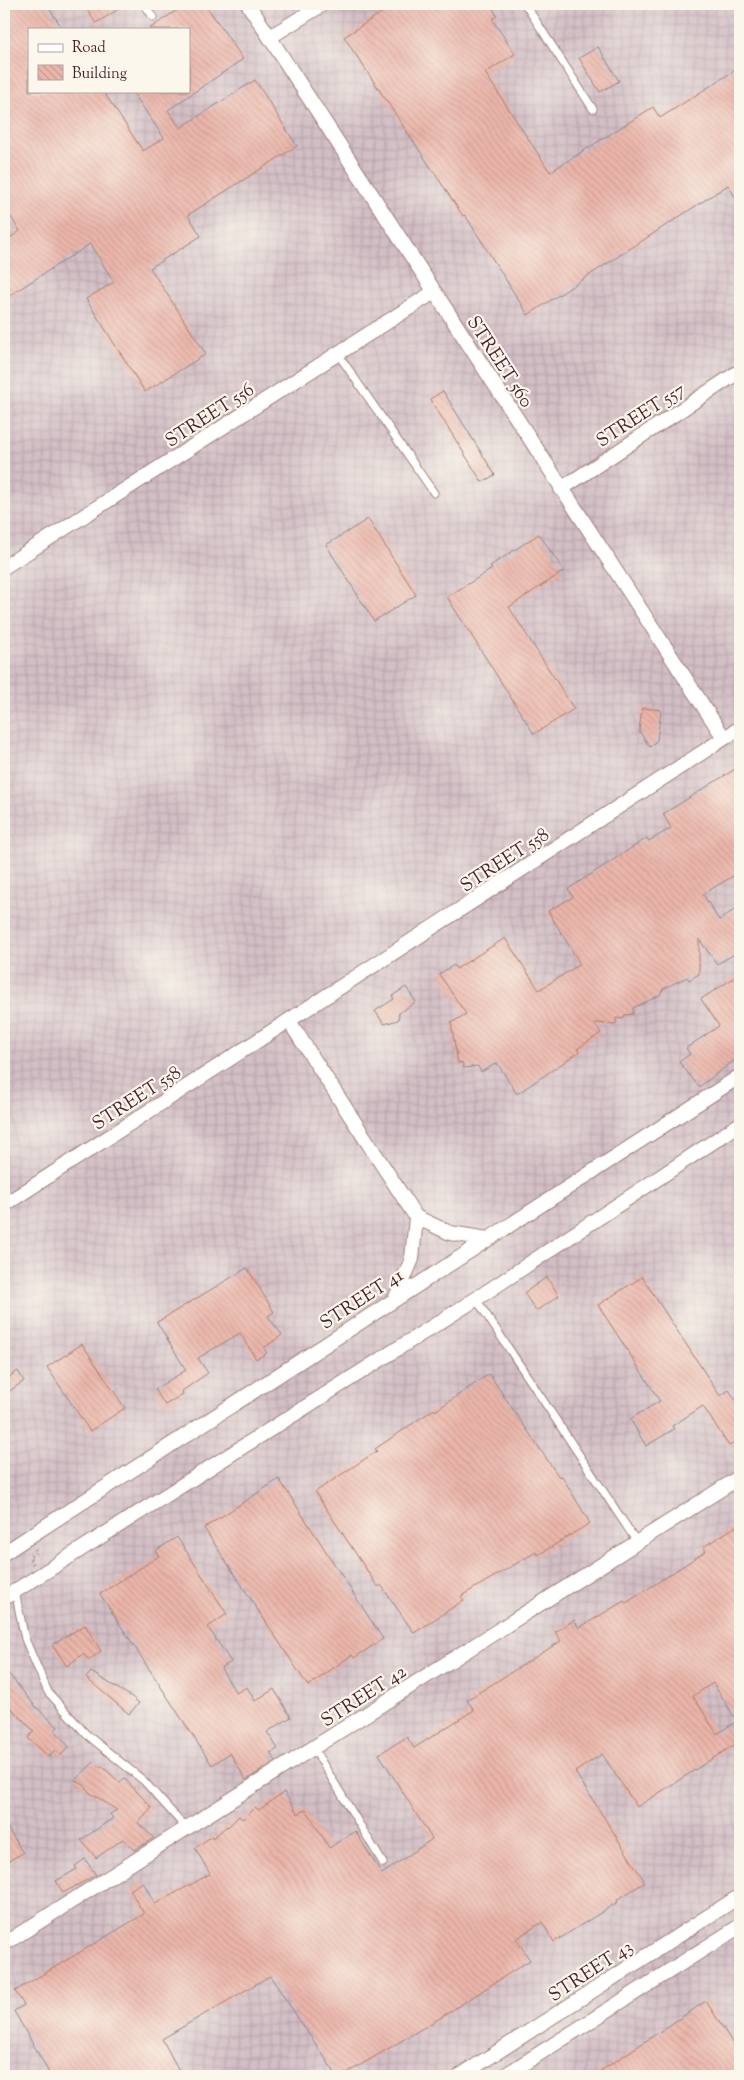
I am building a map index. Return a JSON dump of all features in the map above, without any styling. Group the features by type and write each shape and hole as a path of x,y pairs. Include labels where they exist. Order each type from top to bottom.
{"street":[{"name":"STREET 560","path":"248,4 724,738"},
{"path":"270,38 323,4"},
{"name":"STREET 556","path":"4,567 434,292"},
{"name":"STREET 557","path":"561,489 740,371"},
{"name":"STREET 558","path":"4,1205 740,728"},
{"path":"289,1021 416,1217 450,1234 488,1238"},
{"name":"STREET 41","path":"4,1553 740,1076"},
{"path":"10,1595 476,1299 740,1124"},
{"path":"395,1298 412,1259 416,1217"},
{"name":"STREET 42","path":"4,1944 187,1830 740,1477"},
{"name":"STREET 43","path":"460,2076 740,1896"},
{"path":"504,2076 740,1926"}],"lane":[{"path":"144,4 153,17"},
{"path":"525,4 593,109"},
{"path":"338,354 434,493"},
{"path":"476,1299 637,1542"},
{"path":"10,1595 25,1639 48,1692 86,1734 144,1781 187,1830"},
{"path":"314,1749 383,1863"}],"path":[{"path":"28,1537 37,1552 29,1557 40,1575"}],"shaded area":[{"path":"4,4 740,4 740,2076 4,2076"}],"building":[{"path":"4,4 46,4 62,28 28,28 28,92 104,92 143,151 164,138 133,92 190,92 190,28 150,28 186,4 205,4 243,59 168,110 180,128 255,80 297,146 188,215 201,236 150,268 206,354 145,392 86,299 114,282 90,244 4,299 4,242 20,231 4,207"},
{"path":"83,4 127,4 96,23"},
{"path":"395,4 490,4 497,16 492,19 515,54 485,73 550,172 653,107 660,118 740,67 740,205 728,185 528,315 465,215 463,216 344,37"},
{"path":"598,47 619,81 600,92 579,58"},
{"path":"443,391 495,475 482,482 430,399"},
{"path":"368,519 416,595 374,621 326,545"},
{"path":"539,534 564,571 509,607 574,709 534,734 447,597 492,569 490,566"},
{"path":"642,708 661,710 657,740 650,747 639,731"},
{"path":"740,766 740,872 703,894 719,920 740,906 740,951 717,964 699,939 699,974 689,980 687,977 663,989 660,995 633,1008 633,1014 625,1015 623,1019 616,1018 616,1024 594,1023 601,1033 577,1049 579,1052 517,1094 497,1063 481,1072 478,1066 464,1068 462,1062 458,1063 451,1023 466,1014 439,974 454,965 456,969 505,938 539,990 580,964 548,911 573,897 568,889 647,838 649,841 671,828 663,814"},
{"path":"740,974 740,1056 699,1087 679,1062 690,1054 686,1048 719,1026 701,999"},
{"path":"406,987 416,1002 399,1013 398,1020 384,1024 375,1011 394,999 392,996"},
{"path":"247,1268 274,1312 268,1316 282,1335 264,1348 267,1353 256,1359 240,1333 198,1358 208,1373 182,1391 183,1394 165,1405 155,1389 186,1370 157,1322"},
{"path":"547,1277 559,1296 536,1311 524,1293"},
{"path":"642,1277 720,1396 729,1390 740,1407 740,1438 729,1446 703,1406 672,1426 674,1429 646,1446 630,1419 660,1401 598,1305"},
{"path":"82,1344 125,1408 90,1431 47,1367"},
{"path":"18,1371 24,1381 4,1395 4,1380"},
{"path":"489,1374 559,1477 561,1475 590,1523 538,1555 536,1552 461,1596 464,1600 414,1633 381,1585 378,1587 315,1492 377,1451 375,1449"},
{"path":"279,1479 383,1639 354,1658 352,1655 308,1686 204,1528"},
{"path":"740,1524 740,1741 637,1807 602,1754 575,1772 645,1882 617,1900 618,1902 554,1942 542,1922 516,1939 530,1960 440,2018 342,2076 337,2076 270,1976 162,2039 182,2076 51,2076 14,2011 24,2005 15,1991 144,1914 130,1890 143,1882 155,1904 210,1874 195,1848 212,1836 213,1838 239,1816 243,1819 255,1807 259,1810 284,1792 298,1814 306,1809 329,1848 355,1831 382,1874 432,1839 379,1754 407,1737 414,1748 474,1710 467,1700 561,1641 555,1632 574,1620 579,1628 624,1601 626,1603 706,1551 703,1547","holes":["713,1683 737,1721 717,1734 693,1696"]},
{"path":"177,1537 227,1614 208,1627 231,1662 221,1668 236,1693 247,1687 255,1701 274,1689 291,1717 267,1732 278,1749 270,1753 276,1761 246,1780 230,1753 212,1765 100,1594 159,1556 155,1551"},
{"path":"85,1625 101,1651 89,1660 83,1654 67,1666 52,1645"},
{"path":"4,1668 35,1706 58,1727 55,1730 69,1747 60,1756 55,1750 49,1757 28,1738 34,1731 4,1701"},
{"path":"91,1672 139,1703 129,1714 86,1678"},
{"path":"94,1762 100,1768 102,1766 120,1783 124,1778 152,1808 138,1823 154,1838 135,1850 123,1839 96,1858 81,1840 113,1818 110,1814 117,1810 89,1792 84,1785 75,1780"},
{"path":"4,1822 23,1853 8,1861 4,1854"},
{"path":"85,1859 96,1875 63,1893 56,1881 77,1869 75,1866"},
{"path":"706,2001 740,2055 740,2076 593,2076"}]}
